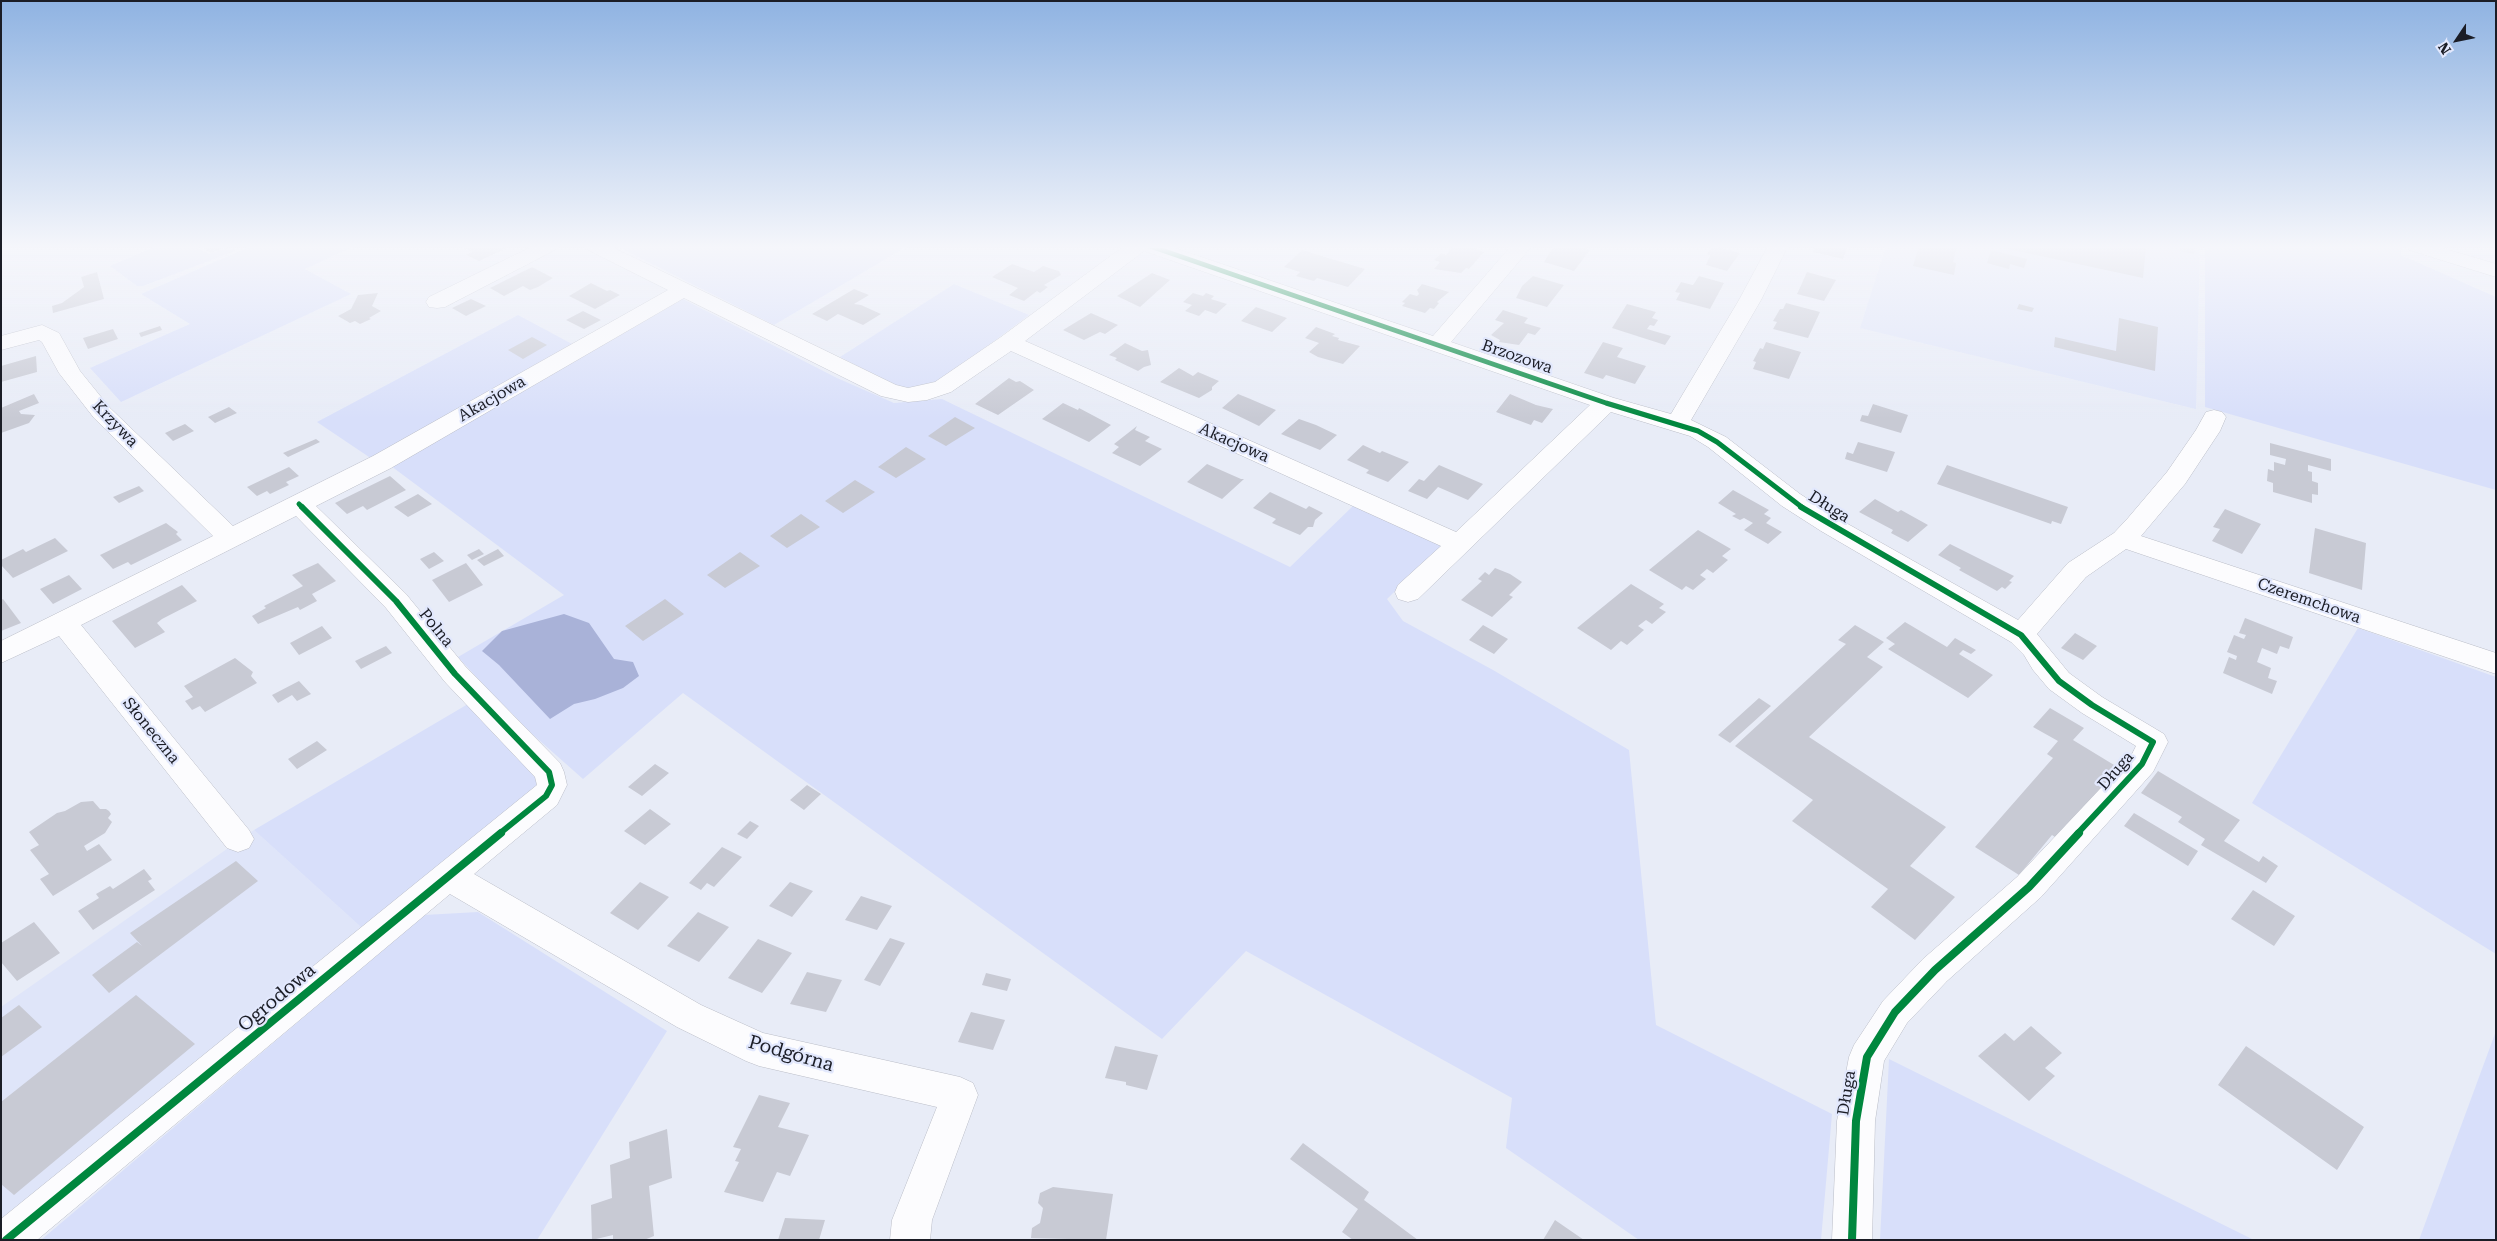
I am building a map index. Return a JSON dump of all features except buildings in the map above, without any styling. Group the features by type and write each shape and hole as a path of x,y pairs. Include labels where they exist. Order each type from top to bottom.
{"street":[{"name":"Akacjowa","path":"300,504 382,462 659,304"},
{"path":"711,304 889,391 908,395 927,393 943,387 1009,342 1060,304"},
{"name":"Brzozowa","path":"1320,304 1606,403 1677,423"},
{"path":"1438,344 1472,304"},
{"path":"1677,423 1748,304"},
{"name":"Krzywa","path":"1,343 42,332 51,338 70,373 102,413 230,538"},
{"name":"Akacjowa","path":"1009,342 1460,544"},
{"path":"1408,592 1606,403"},
{"path":"2022,635 2077,570 2123,539 2176,478 2208,431 2214,417"},
{"name":"Długa","path":"1677,423 1717,442 1791,500 1830,525 2022,635 2059,681 2092,705 2153,742 2142,764 2029,887 1935,970 1895,1012 1867,1057 1856,1121 1852,1240"},
{"path":"1,653 300,504"},
{"name":"Polna","path":"300,504 396,601 456,674 549,772"},
{"name":"Czeremchowa","path":"2123,539 2496,664"},
{"name":"Słoneczna","path":"64,622 238,839"},
{"name":"Ogrodowa","path":"6,1240 546,796 552,785 549,772"},
{"name":"Podgórna","path":"448,876 689,1016 759,1049 960,1095 912,1220 910,1240"}],"shaded area":[{"path":"157,304 330,304 121,402 90,368 190,324"},
{"path":"674,304 693,304 837,378 894,403 942,399 1290,567 1353,506 1442,545 1387,599 1403,621 1493,670 1629,750 1656,1025 1832,1114 1821,1240 1639,1240 1506,1148 1512,1098 1246,951 1162,1039 683,693 583,779 513,717 458,657 564,595 391,466"},
{"path":"732,304 810,304 774,325"},
{"path":"923,304 1002,304 1029,315 937,384 909,388 893,385 840,357"},
{"path":"1868,304 2199,304 2196,409 1860,328"},
{"path":"2205,304 2496,304 2496,490 2205,407"},
{"path":"518,315 574,345 372,459 317,422"},
{"path":"564,614 589,623 614,659 633,662 639,676 623,688 595,699 574,704 550,719 499,665 482,651 502,631"},
{"path":"2358,628 2496,677 2496,954 2252,803"},
{"path":"468,704 539,780 527,800 362,928 254,830"},
{"path":"254,830 362,928 1,1228 1,1007"},
{"path":"478,912 667,1031 537,1240 41,1240 424,915"},
{"path":"2496,1031 2496,1240 2419,1240"},
{"path":"1889,1059 2254,1240 1880,1240"}],"cycle path":[{"path":"1318,304 1606,403 1677,423 1698,431 1717,442 1791,500 1830,525 2021,635 2034,648 2043,663 2059,681 2092,705 2153,742 2142,764 2029,887 1935,970 1895,1012 1867,1057 1856,1121 1852,1240"},
{"path":"6,1240 546,796 552,785 549,772 455,674 396,601 299,504"}]}
